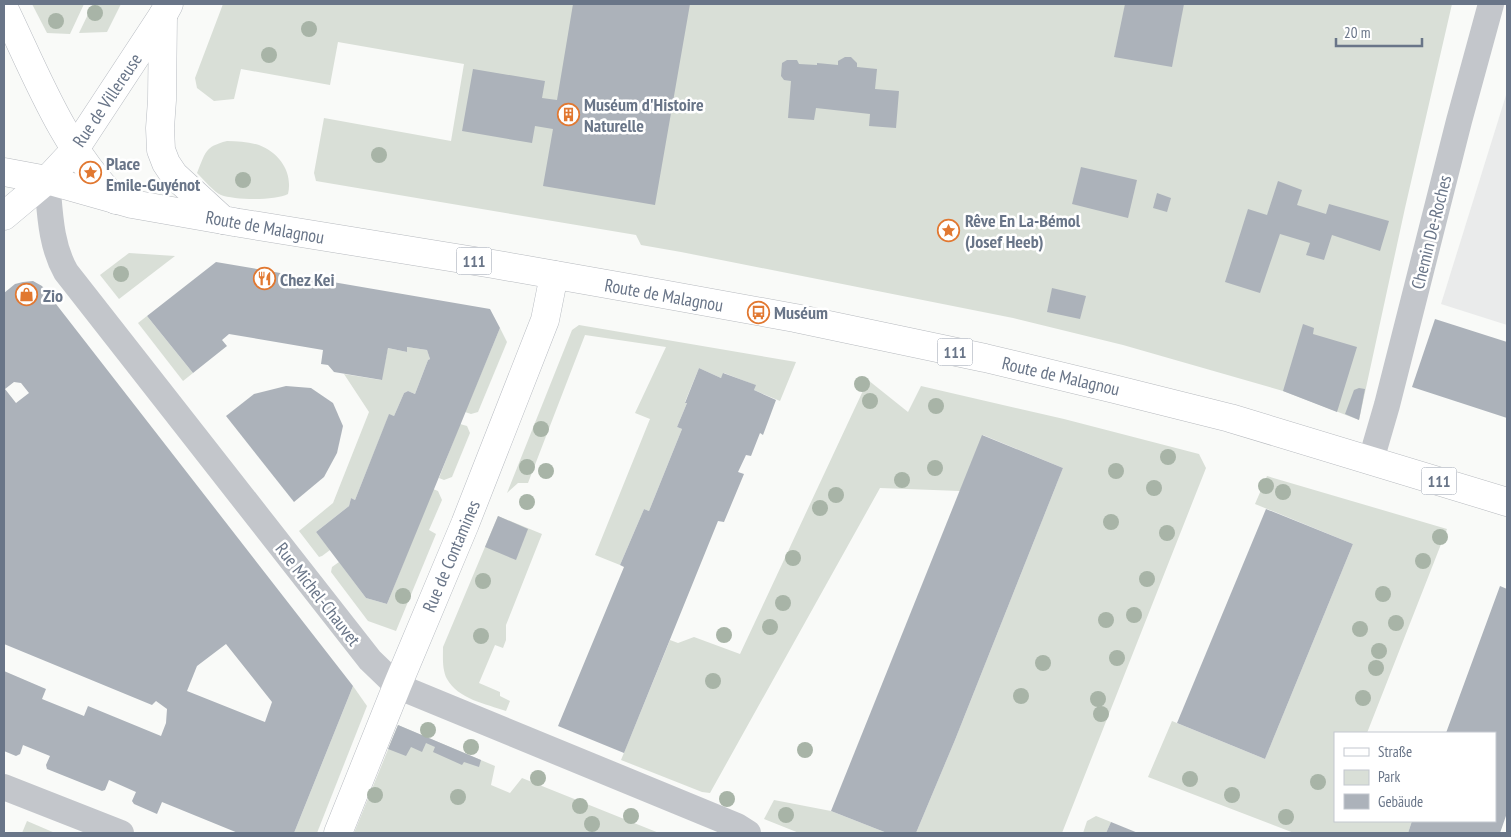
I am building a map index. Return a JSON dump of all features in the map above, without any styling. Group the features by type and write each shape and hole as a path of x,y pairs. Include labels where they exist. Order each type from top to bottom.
{"main road":[{"path":"4,8 56,117 98,182 116,200"},
{"name":"Rue de Villereuse","path":"4,216 46,180 75,148 166,10"},
{"name":"Rue de Villereuse","path":"166,10 160,128 161,150 166,163 174,175 231,221"},
{"name":"111","path":"4,172 46,180"},
{"name":"Route de Malagnou","path":"46,180 116,200 231,221 485,262 795,318 984,358 1114,388 1230,418 1507,502"},
{"name":"Rue de Contamines","path":"338,833 396,686 466,524 545,320 554,275"}],"street":[{"name":"Chemin De-Roches","path":"1371,460 1491,4"},
{"name":"Rue Michel-Chauvet","path":"46,180 54,239 59,259 66,272 358,646 396,686 737,826 748,833"},
{"path":"4,787 121,833"}],"shaded area":[{"path":"1507,92 1507,325 1441,304"}],"green space":[{"path":"32,4 84,4 70,34 47,33"},
{"path":"93,4 121,4 107,32 79,33"},
{"path":"223,4 1452,4 1359,420 1283,391 1123,345 1013,318 641,245 636,235 316,181 314,173 324,118 451,141 464,64 338,42 330,85 241,69 234,99 214,101 197,88 195,78"},
{"path":"227,141 259,145 279,158 287,171 289,179 288,194 274,198 244,199 227,197 215,191 197,173 207,151"},
{"path":"129,253 175,256 119,299 100,275"},
{"path":"147,316 193,373 183,381 138,323"},
{"path":"579,325 796,362 780,401 754,390 755,385 724,373 721,378 699,368 677,427 682,429 649,511 644,509 620,565 595,555 650,419 635,413 666,347 585,335 528,483 518,483 507,493 572,330"},
{"path":"500,328 507,342 478,412 471,414 465,412"},
{"path":"407,347 427,350 430,359 415,394 408,391 404,393 394,416 389,415 355,500 351,498 349,506 316,532 330,550 319,557 299,531 333,503 369,412 344,374 381,380 388,348 407,352"},
{"path":"868,380 908,412 921,386 1064,419 1199,454 1206,468 1062,833 916,833 1063,468 983,435 960,491 880,488 710,793 702,792 621,760 670,640 678,643 694,637 740,654"},
{"path":"460,424 467,426 470,433 452,477 444,480 439,478"},
{"path":"1267,476 1447,529 1367,732 1334,732 1334,822 1412,822 1408,833 1294,833 1148,777 1172,721 1265,759 1353,544 1255,504"},
{"path":"433,489 438,491 442,500 429,530 436,534 396,631 368,621 331,572 332,567 339,562 366,598 387,604"},
{"path":"498,516 542,534 506,625 506,640 503,648 495,645 479,683 500,692 500,696 510,701 506,711 473,700 458,691 447,679 443,659 443,647"},
{"path":"353,686 367,706 317,833 294,833"},
{"path":"398,725 495,766 491,785 510,793 522,778 659,833 354,833"},
{"path":"774,800 831,811 887,833 799,833 764,819"},
{"path":"1096,816 1111,822 1106,833 1083,833 1087,821"},
{"path":"27,821 55,833 22,833"}],"building":[{"name":"Muséum d'Histoire Naturelle","path":"573,4 690,4 655,205 543,186 553,129 535,126 532,143 462,131 473,69 545,81 542,98 557,100"},
{"path":"1125,4 1184,4 1172,67 1114,57"},
{"path":"845,57 851,57 857,63 857,67 877,69 875,89 899,91 896,128 869,126 870,114 816,108 814,120 788,118 791,81 784,80 781,76 782,63 787,60 797,60 799,64 838,65 838,61"},
{"path":"1081,167 1137,180 1128,218 1072,204"},
{"path":"1278,181 1302,190 1297,205 1326,214 1329,204 1389,221 1380,251 1332,235 1324,260 1306,255 1310,243 1280,234 1260,293 1225,282 1248,209 1267,215"},
{"path":"1157,193 1171,198 1167,212 1153,208"},
{"path":"216,262 490,309 500,328 387,604 366,598 316,532 349,506 351,498 355,500 389,414 394,416 404,393 408,391 415,394 430,359 427,350 407,347 407,352 388,348 382,380 334,372 328,365 321,364 323,350 229,334 222,340 227,346 193,373 147,316"},
{"path":"33,281 42,286 353,686 294,833 238,833 162,802 157,814 134,804 132,801 136,792 109,780 105,790 102,791 47,769 46,765 50,756 23,745 20,754 16,756 4,751 4,671 46,689 42,699 84,716 88,706 161,736 166,723 167,709 156,701 152,705 4,644 4,293 15,284","holes":["14,382 21,383 29,393 16,403 5,389","226,644 272,702 265,722 187,691 197,666"]},
{"path":"1052,288 1086,296 1080,319 1047,312"},
{"path":"1435,319 1507,342 1507,418 1412,387"},
{"path":"1303,324 1314,328 1313,334 1357,347 1337,412 1283,391"},
{"path":"699,368 721,378 723,373 756,385 754,390 776,400 763,435 760,433 751,456 746,455 738,472 744,474 724,522 718,521 624,753 558,726 624,567 620,565 644,509 649,511 682,429 677,427"},
{"path":"286,386 311,388 333,403 343,426 337,453 324,477 294,502 226,416 254,394"},
{"path":"1359,388 1365,389 1359,420 1345,414 1354,390"},
{"path":"982,435 1063,468 916,833 887,833 831,811"},
{"path":"1266,509 1353,544 1265,759 1177,723"},
{"path":"498,516 528,529 516,560 485,547"},
{"path":"1500,586 1507,589 1507,813 1500,833 1408,833 1412,822 1496,822 1496,732 1446,732"},
{"path":"398,725 481,760 479,767 464,762 462,765 433,752 435,747 426,743 422,752 411,747 406,756 388,749"},
{"path":"1111,822 1138,833 1106,833"}],"place":[{"name":"Muséum d'Histoire Naturelle","path":"568,114"},
{"name":"Place Emile-Guyénot","path":"90,173"},
{"name":"Rêve En La-Bémol (Josef Heeb)","path":"949,230"},
{"name":"Chez Kei","path":"264,279"},
{"name":"Zio","path":"27,295"},
{"name":"Muséum","path":"758,312"}]}
